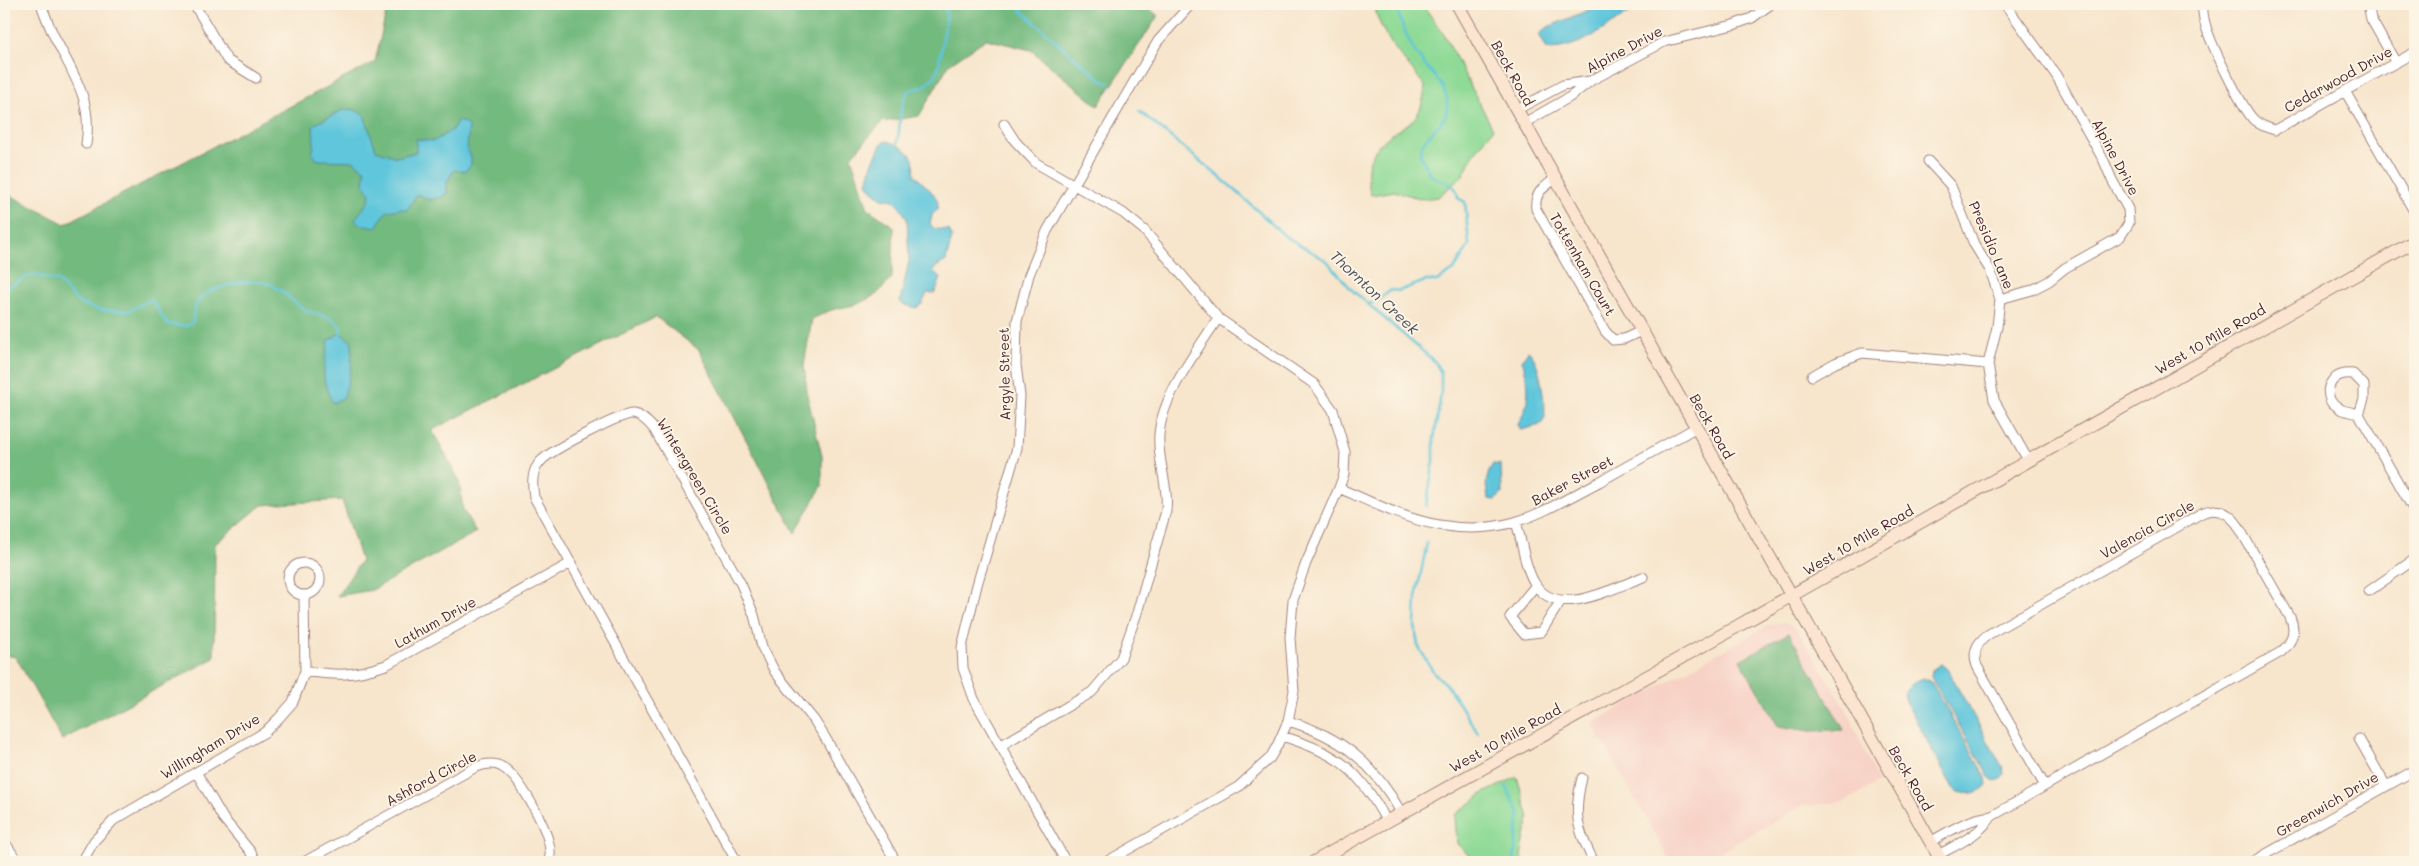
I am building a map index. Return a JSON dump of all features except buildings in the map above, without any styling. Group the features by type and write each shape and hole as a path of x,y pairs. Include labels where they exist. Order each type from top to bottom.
{"main road":[{"name":"Beck Road","path":"1457,4 1940,859"},
{"name":"West 10 Mile Road","path":"1315,862 1791,595 2415,241"}],"street":[{"path":"41,4 52,34 75,75 86,102 89,128 86,144"},
{"path":"194,4 227,60 256,78"},
{"name":"Argyle Street","path":"1066,862 969,688 963,668 962,647 977,585 1018,448 1020,396 1016,365 1017,321 1029,275 1047,231 1158,41 1180,7 1191,4"},
{"name":"Alpine Drive","path":"1524,123 1570,97 1592,80 1664,42 1733,25 1752,18 1771,4"},
{"name":"Alpine Drive","path":"2000,299 2032,290 2049,281 2065,268 2120,238 2129,223 2128,209 2048,61 2005,4"},
{"name":"Cedarwood Drive","path":"2202,4 2205,24 2215,50 2245,106 2254,119 2275,130 2415,52"},
{"path":"2368,4 2371,20 2396,63"},
{"path":"1516,110 1563,85 1592,80"},
{"path":"2345,92 2415,213"},
{"path":"1004,124 1015,141 1036,163 1074,183 1123,213 1144,230 1218,318 1272,357 1296,370 1324,394 1333,410 1345,452 1344,474 1293,600 1290,638 1294,691 1288,721 1270,758 1238,787 1106,862"},
{"name":"Presidio Lane","path":"1928,161 1951,186 1974,244 1990,270 2000,299 1997,327 1988,364 1994,400 2028,460"},
{"name":"Tottenham Court","path":"1555,179 1540,190 1535,202 1536,210 1605,331 1613,340 1624,339 1641,331"},
{"path":"1000,746 1092,692 1121,658 1137,613 1166,511 1168,494 1161,467 1159,435 1162,418 1172,392 1218,318"},
{"path":"1812,376 1835,363 1862,353 1988,364"},
{"path":"2359,414 2364,399 2364,385 2353,374 2338,375 2332,380 2328,389 2331,402 2342,410 2359,414 2415,512"},
{"name":"Wintergreen Circle","path":"737,862 534,497 531,482 541,460 622,416 633,414 645,419 654,429 741,584 754,615 762,647 775,672 818,726 851,780 896,862"},
{"name":"Baker Street","path":"1339,488 1394,512 1438,525 1465,528 1516,522 1559,505 1695,428"},
{"name":"Valencia Circle","path":"1930,842 1969,820 1992,816 2045,786 2281,652 2289,645 2293,631 2290,617 2237,524 2229,515 2220,510 2205,512 1989,634 1980,642 1975,652 1977,666 2045,786"},
{"path":"1516,522 1536,585 1549,597 1560,602 1578,600 1643,577"},
{"path":"2369,591 2415,559"},
{"name":"Lathum Drive","path":"304,671 333,675 358,674 386,665 571,563"},
{"path":"1536,585 1510,617 1524,634 1541,632 1560,602"},
{"name":"Willingham Drive","path":"82,862 94,841 114,820 265,732 293,702 304,671 304,595"},
{"path":"1288,721 1319,732 1348,748 1363,760 1380,778 1402,814"},
{"path":"1282,736 1316,748 1336,758 1353,770 1367,786 1387,822"},
{"path":"2359,739 2386,786"},
{"path":"1353,770 1363,760"},
{"name":"Ashford Circle","path":"304,862 476,767 487,764 501,766 512,774 546,832 550,850 549,862"},
{"name":"Greenwich Drive","path":"2258,861 2415,770"},
{"path":"196,772 223,818 250,851 256,862"},
{"path":"1582,778 1577,798 1576,820 1582,839 1594,862"},
{"name":"Valencia Circle","path":"1940,859 1984,828 1992,816"},
{"path":"4,841 18,862"}],"shaded area":[{"path":"1783,622 1796,628 1848,712 1878,782 1846,801 1802,806 1702,862 1671,862 1592,723 1769,625"}],"green space":[{"path":"388,4 1144,4 1158,16 1098,106 1031,50 986,39 949,64 919,116 882,122 851,157 868,209 894,227 892,278 877,294 858,304 831,310 812,319 804,365 808,399 822,456 822,486 795,533 699,350 656,317 432,430 459,480 463,510 476,532 372,590 337,596 361,561 342,500 262,505 215,544 214,658 62,740 16,657 4,655 4,192 65,224 375,62"},
{"path":"1374,4 1422,4 1443,33 1493,129 1472,157 1462,177 1438,197 1423,199 1394,191 1371,195 1368,175 1370,159 1379,145 1414,119 1422,103 1425,86 1388,38 1377,16"},
{"path":"1789,633 1844,730 1810,731 1778,726 1740,660"},
{"path":"1517,777 1529,818 1521,856 1524,862 1476,862 1457,844 1455,815 1484,793"}],"water":[{"path":"1603,4 1637,4 1637,8 1583,41 1560,48 1547,49 1539,34 1548,27"},
{"path":"352,109 364,114 376,150 397,157 416,152 416,139 434,141 452,130 457,121 463,122 469,127 467,148 471,157 471,165 466,171 454,170 447,182 447,192 444,196 430,200 417,194 407,210 387,211 376,227 358,224 355,219 369,201 370,192 364,184 365,170 353,161 317,160 312,153 314,147 313,125 343,110"},
{"path":"887,141 904,149 913,158 915,175 931,190 937,199 938,209 932,215 930,224 935,229 949,230 952,237 946,261 933,271 941,278 935,293 927,293 922,304 916,308 901,304 900,301 909,261 907,219 898,204 893,200 882,198 867,183 872,164 882,143"},
{"path":"340,333 352,342 351,368 344,397 333,403 324,379 324,365 329,340"},
{"path":"1528,351 1536,363 1539,372 1545,417 1540,425 1521,430 1518,425 1525,408 1528,393 1527,378 1522,360"},
{"path":"1493,464 1501,465 1502,494 1495,500 1489,499 1486,485 1487,477"},
{"path":"1941,664 1947,669 2002,766 2004,774 1999,780 1994,781 1989,777 1931,677 1932,670"},
{"path":"1924,678 1932,683 1986,778 1987,785 1980,791 1961,793 1953,788 1906,702 1904,694 1907,689 1915,682"}],"waterway":[{"path":"897,145 901,111 908,91 925,86 935,76 938,69 947,14 942,4"},
{"name":"Thornton Creek","path":"1014,4 1067,51 1101,79 1110,84"},
{"path":"1370,303 1377,301 1391,290 1399,291 1425,281 1437,281 1454,270 1469,245 1465,202 1458,198 1452,186 1430,175 1420,154 1424,142 1445,116 1447,109 1445,92 1441,84 1414,50 1403,28 1395,4"},
{"name":"Thornton Creek","path":"1139,111 1234,189 1285,236 1327,261 1352,290 1435,362 1441,373 1441,394 1434,439 1434,461 1426,506"},
{"path":"4,129 6,138 4,146"},
{"path":"4,290 26,277 35,275 58,281 80,304 100,310 129,311 151,299 167,324 186,326 192,323 195,306 198,301 212,291 243,282 263,282 275,287 304,309 333,320 341,328 340,333"},
{"name":"Thornton Creek","path":"1427,543 1416,597 1415,626 1418,646 1434,673 1447,685 1478,733"},
{"name":"Thornton Creek","path":"1506,786 1519,813 1514,862"}]}
